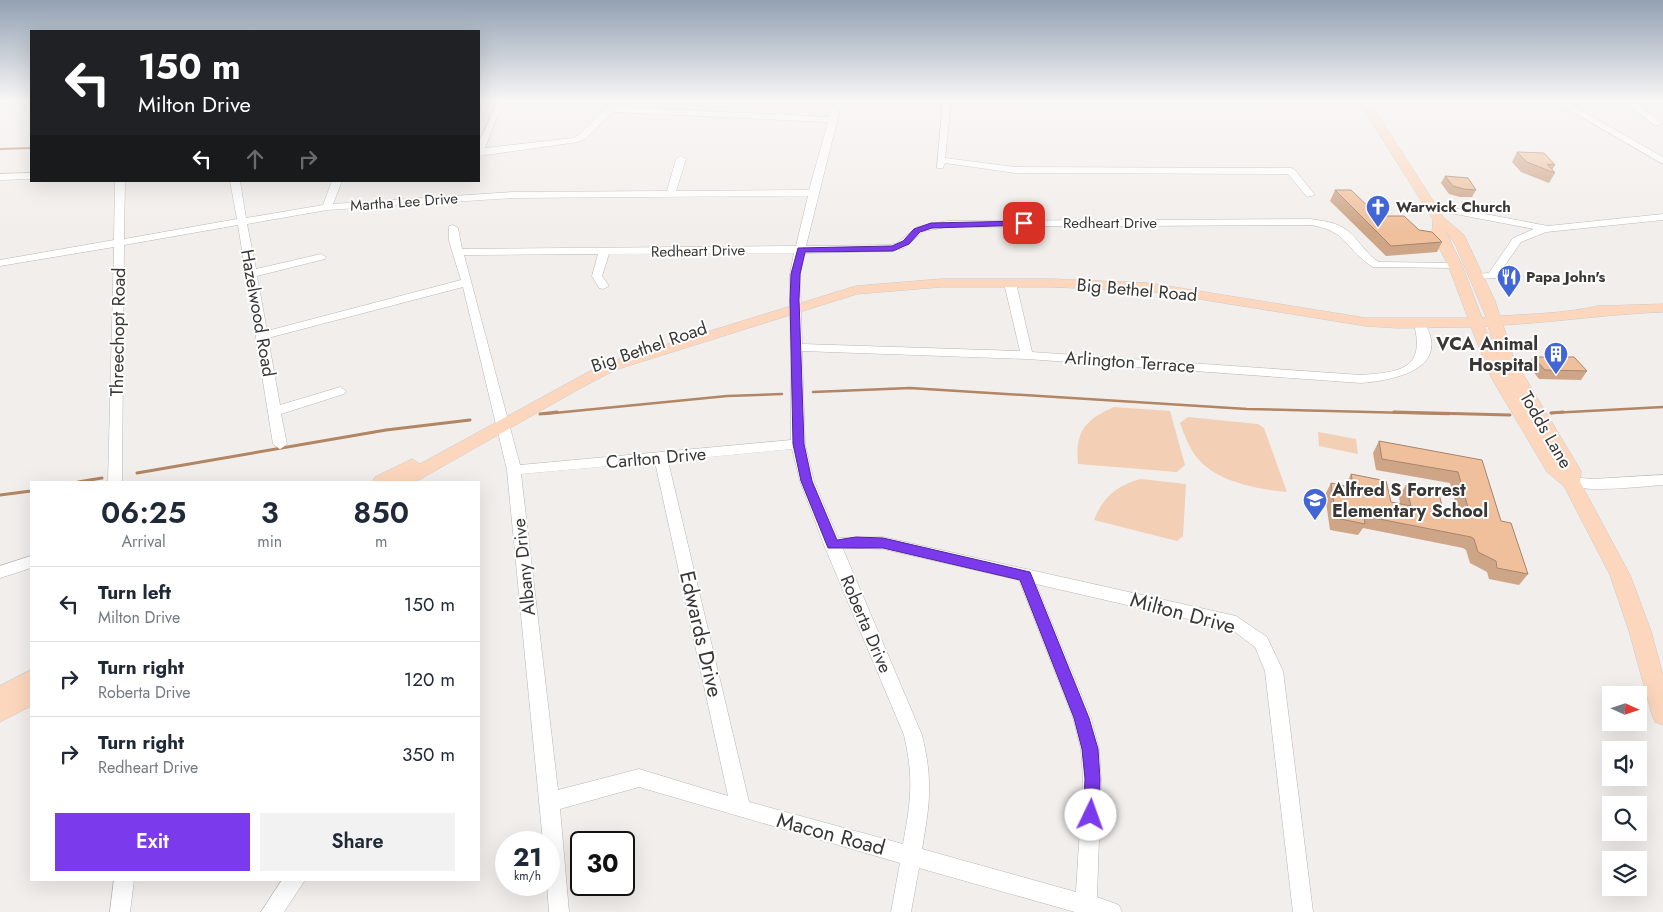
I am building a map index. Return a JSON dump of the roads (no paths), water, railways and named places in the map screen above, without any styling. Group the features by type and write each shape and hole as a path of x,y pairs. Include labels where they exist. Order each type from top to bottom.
{"main road":[{"name":"Todds Lane","path":"1391,144 1439,220 1457,235 1478,276 1512,371 1572,471 1571,482"},
{"name":"Todds Lane","path":"1439,220 1439,234 1455,265 1490,358 1508,393 1552,468 1571,482 1601,536 1626,589 1663,715"},
{"name":"Big Bethel Road","path":"383,481 585,378 645,350 794,305 863,289 941,283 1150,287 1366,322 1420,324 1492,317 1588,316 1609,311 1663,308"},
{"name":"Big Bethel Road","path":"1332,316 1475,318"},
{"name":"Big Bethel Road","path":"404,481 503,419"},
{"path":"0,698 30,681"},
{"path":"0,712 30,696"}],"street":[{"path":"480,152 547,144"},
{"name":"Roberta Drive","path":"826,144 813,193 796,274 794,305 798,444 806,481 913,735 920,765 921,798 912,856 900,912"},
{"path":"943,144 941,163 1015,170 1291,171 1310,195"},
{"path":"1632,144 1663,161"},
{"path":"671,193 681,159"},
{"path":"0,176 30,176"},
{"name":"Threechopt Road","path":"115,481 120,182"},
{"name":"Hazelwood Road","path":"235,182 280,444"},
{"path":"327,207 337,182"},
{"name":"Martha Lee Drive","path":"0,263 327,207 512,195 813,193"},
{"path":"1432,207 1544,229"},
{"path":"1478,276 1492,276 1517,240 1544,229 1663,216"},
{"name":"Redheart Drive","path":"457,252 893,248 906,242 917,230 931,225 947,224 1310,222 1324,224 1344,231 1366,257 1378,265 1390,267 1455,265"},
{"name":"Albany Drive","path":"454,228 454,241 467,282 503,419 514,470 550,802 559,912"},
{"path":"603,286 597,276 604,252"},
{"path":"250,274 321,257"},
{"path":"262,336 467,282"},
{"path":"1010,283 1027,355"},
{"name":"Arlington Terrace","path":"796,346 1027,355 1361,379 1382,378 1402,374 1420,361 1424,353 1424,342 1420,324"},
{"path":"275,411 340,391"},
{"name":"Carlton Drive","path":"514,470 798,444"},
{"name":"Edwards Drive","path":"661,458 741,809"},
{"path":"1571,482 1592,484 1663,480"},
{"name":"Milton Drive","path":"832,545 856,542 883,543 1236,623 1261,642 1274,671 1303,912"},
{"path":"0,572 30,562"},
{"path":"1025,576 1082,718 1090,749 1092,779 1086,905"},
{"name":"Macon Road","path":"550,802 639,778 741,809 1112,912"},
{"path":"120,912 124,881"},
{"path":"272,912 294,881"}],"waterway":[{"path":"0,149 30,148"},
{"path":"813,392 910,388 1247,409 1449,414"},
{"path":"544,414 727,396 782,394"},
{"path":"1563,412 1551,413 1663,407"},
{"path":"540,414 557,412"},
{"path":"1394,412 1510,415"},
{"path":"137,473 386,430 470,420"},
{"path":"84,481 102,478"},
{"path":"0,495 30,491"}],"place":[{"name":"Warwick Church","path":"1378,228"},
{"name":"Papa John's","path":"1509,298"},
{"name":"VCA Animal Hospital","path":"1556,375"},
{"name":"Alfred S Forrest Elementary School","path":"1315,521"}]}
